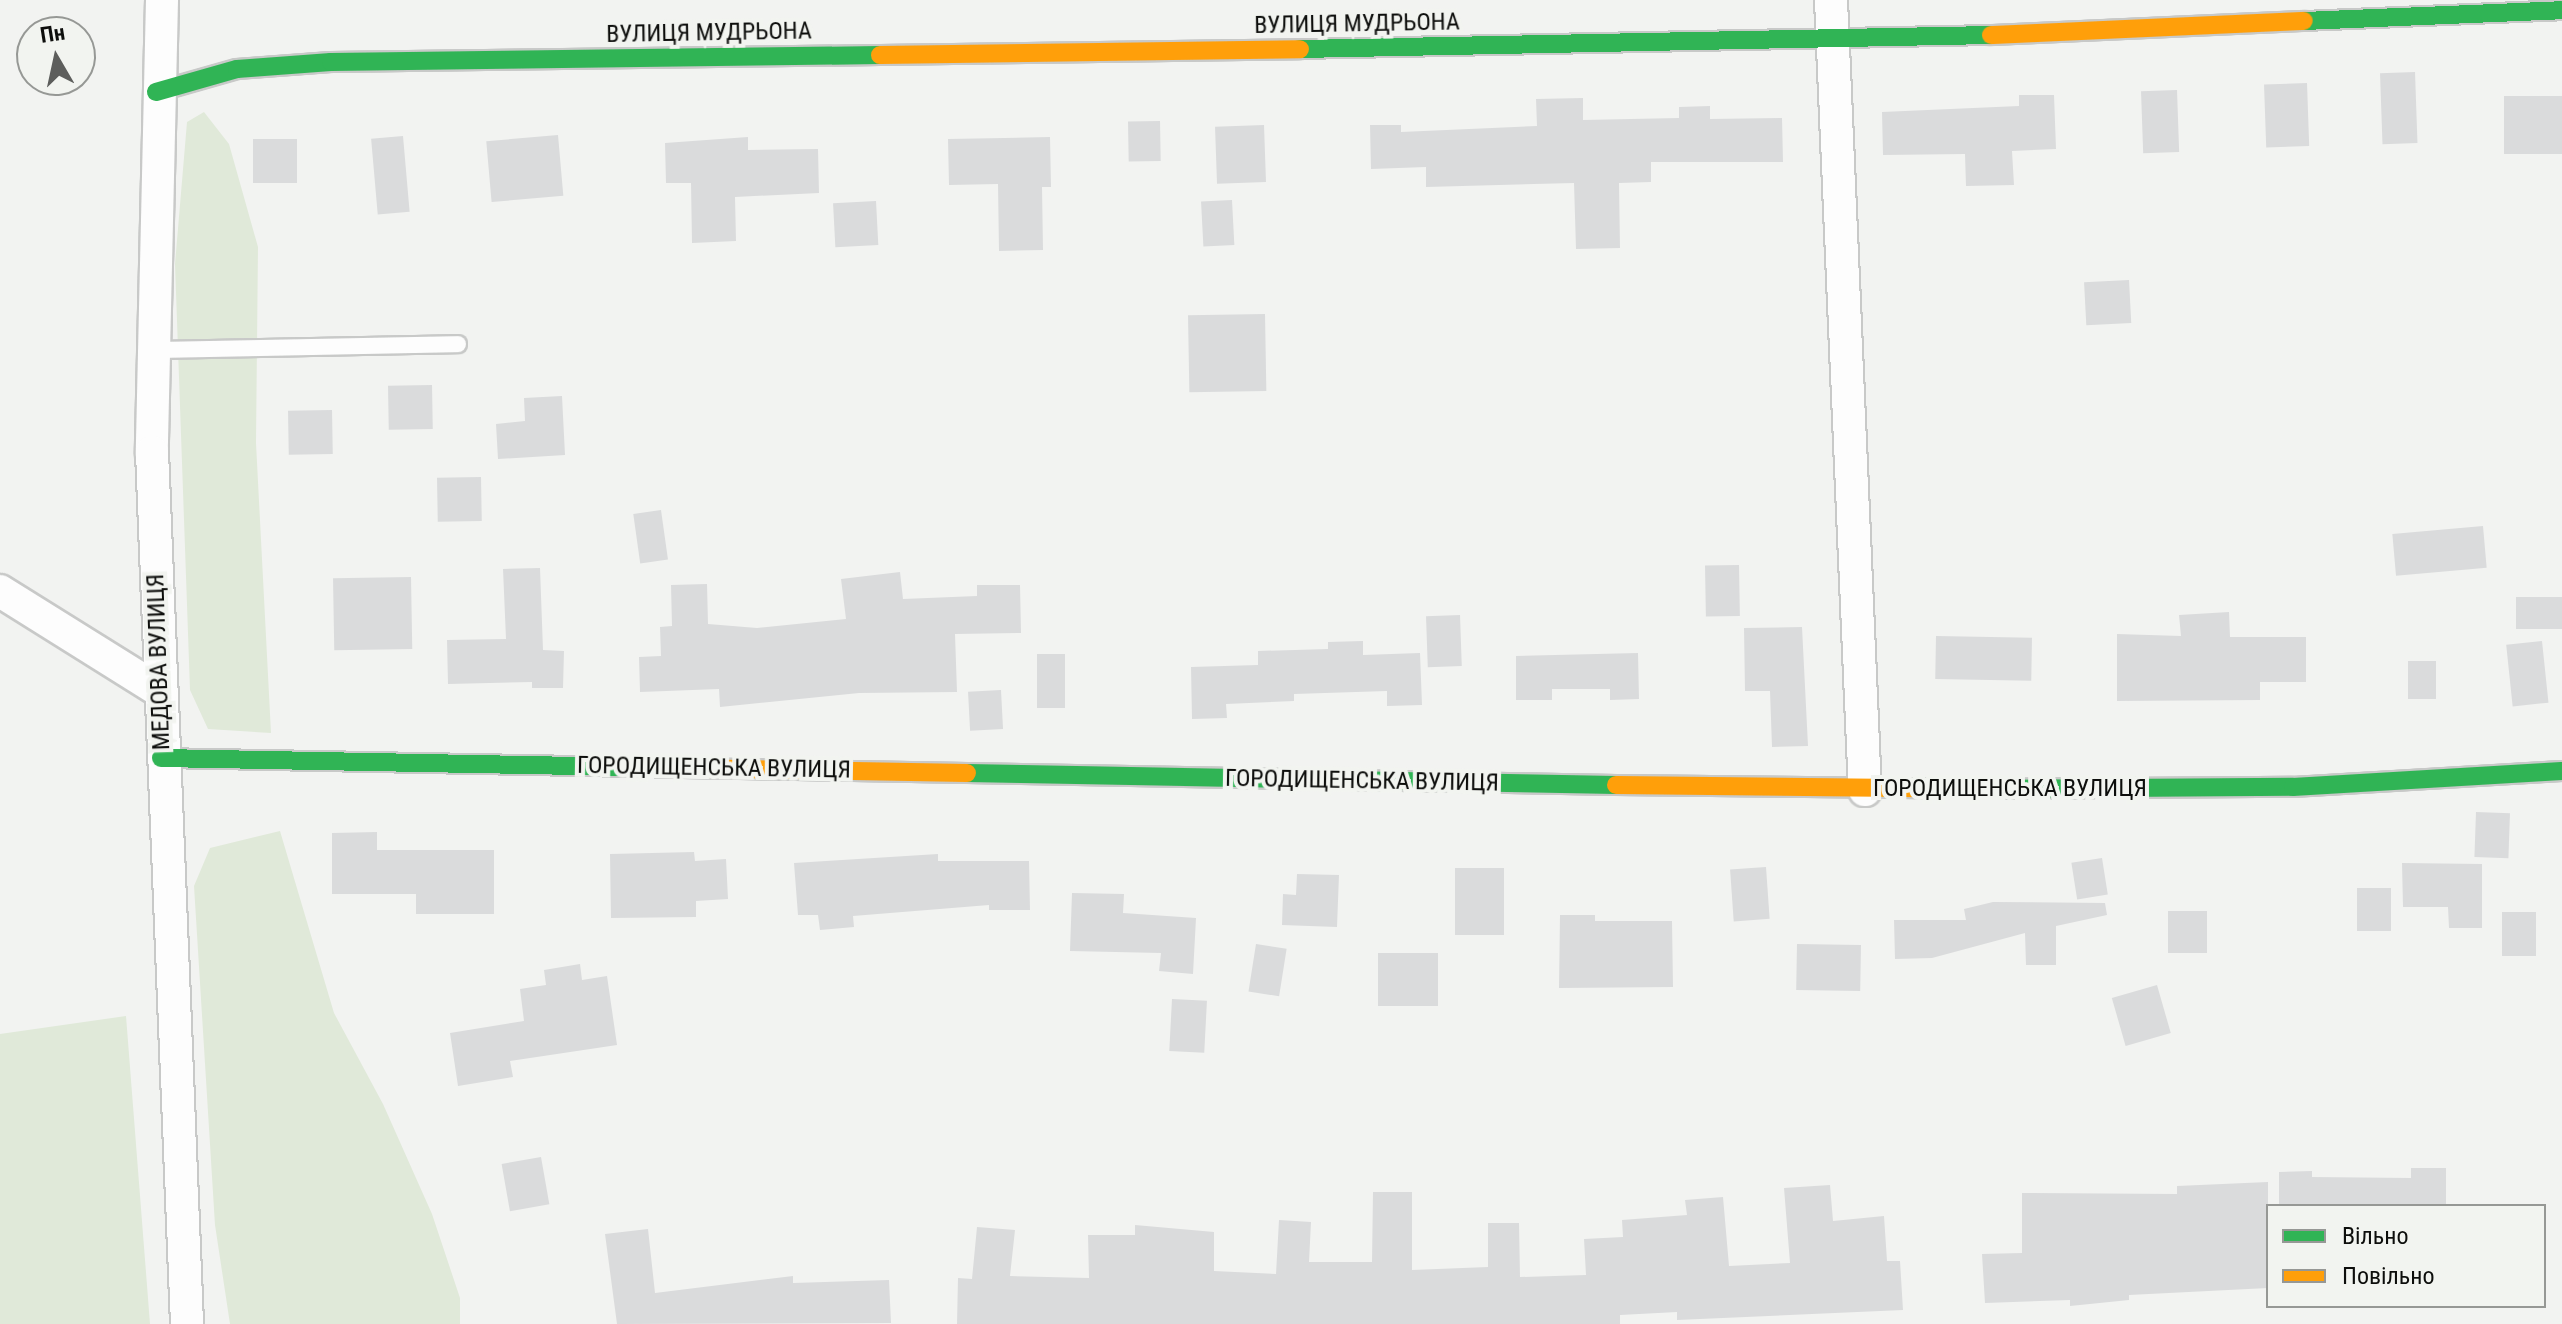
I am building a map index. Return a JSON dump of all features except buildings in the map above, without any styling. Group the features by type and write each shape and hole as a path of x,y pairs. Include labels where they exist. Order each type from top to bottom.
{"street":[{"name":"МЕДОВА ВУЛИЦЯ","path":"162,0 156,92 153,350 161,758 187,1324"},
{"path":"1831,0 1865,790"},
{"name":"ВУЛИЦЯ МУДРЬОНА","path":"156,92 237,69 331,62 1832,42 2562,10"},
{"path":"0,591 160,691"},
{"name":"ГОРОДИЩЕНСЬКА ВУЛИЦЯ","path":"161,758 1865,790 2293,787 2562,771"}],"lane":[{"path":"153,350 458,344"}],"green space":[{"path":"204,112 229,144 258,247 256,443 271,733 208,729 190,690 175,264 187,122"},
{"path":"280,831 334,1013 383,1104 432,1214 460,1298 460,1324 230,1324 215,1225 194,886 210,848"},
{"path":"126,1016 150,1324 0,1324 0,1034"}],"traffic: fast":[{"path":"2304,21 2562,10"},
{"path":"1300,49 1991,35"},
{"path":"156,92 237,69 331,62 880,55"},
{"path":"161,758 683,768"},
{"path":"1972,789 2293,787 2562,771"},
{"path":"967,773 1616,785"}],"traffic: slow":[{"path":"1991,35 2304,21"},
{"path":"880,55 1300,49"},
{"path":"683,768 967,773"},
{"path":"1616,785 1972,789"}]}
